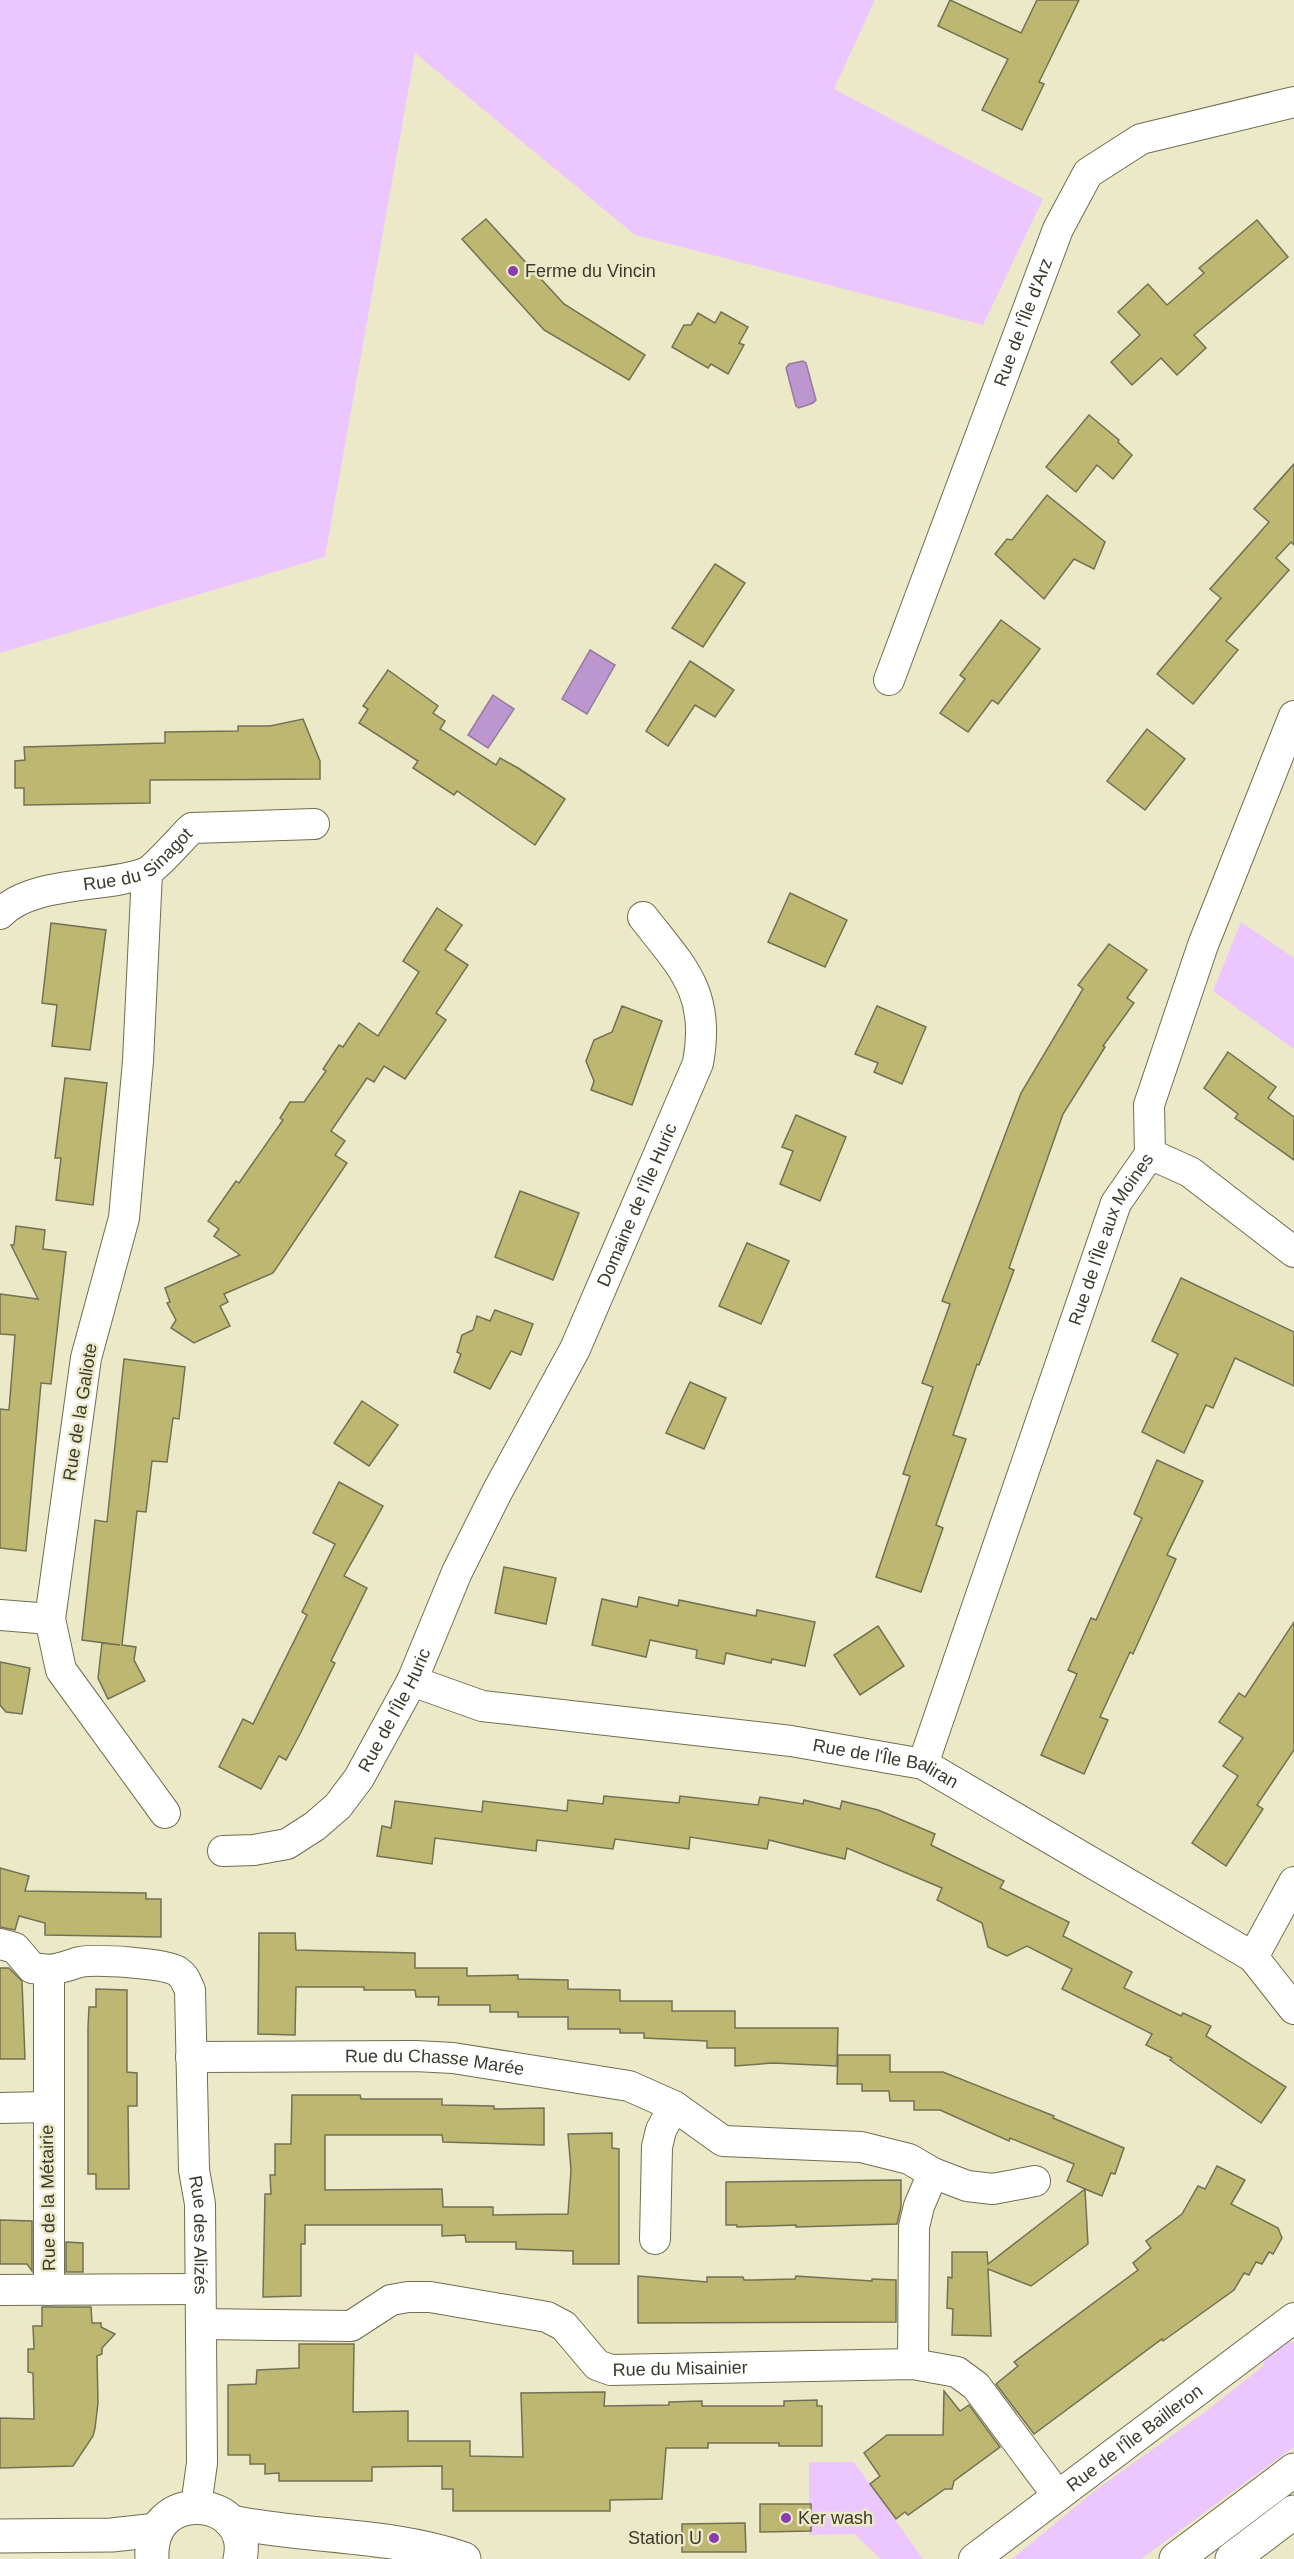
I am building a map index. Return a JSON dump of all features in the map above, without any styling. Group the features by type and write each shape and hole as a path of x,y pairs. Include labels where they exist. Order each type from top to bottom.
{"street":[{"name":"Rue de l'Île d'Arz","path":"889,680 1058,229 1088,173 1140,139 1294,102"},
{"name":"Rue de l'Île aux Moines","path":"923,1764 1116,1203 1150,1154 1149,1105 1203,945 1294,716"},
{"name":"Rue du Sinagot","path":"0,914 6,907 37,893 147,873 192,828 314,824"},
{"name":"Rue de la Galiote","path":"147,873 138,1061 124,1218 86,1358 50,1619 61,1670 165,1813"},
{"name":"Domaine de l'Île Huric","path":"497,1492 575,1349 698,1063 702,1041 700,1017 688,975 643,917"},
{"path":"1150,1154 1190,1172 1294,1252"},
{"name":"Rue de l'Île Huric","path":"223,1851 254,1850 287,1844 315,1826 338,1806 359,1778 412,1681 457,1572 497,1492"},
{"path":"0,1615 50,1619"},
{"name":"Rue de l'Île Baliran","path":"412,1681 456,1699 482,1706 791,1741 923,1764 1253,1957 1294,2009"},
{"path":"1253,1957 1294,1882"},
{"path":"0,1944 15,1948 32,1968 49,1970"},
{"name":"Rue des Alizés","path":"49,1970 61,1969 81,1962 158,1965 175,1970 184,1976 190,1990 194,2170 200,2204 202,2463 196,2506"},
{"name":"Rue de la Métairie","path":"49,1970 49,2290"},
{"name":"Rue du Chasse Marée","path":"190,2057 415,2056 453,2058 629,2086 674,2106 723,2141 861,2147 909,2159 933,2173 967,2186 993,2190 1035,2181"},
{"path":"655,2239 657,2147 662,2130 674,2106"},
{"name":"Rue de la Métairie","path":"0,2108 48,2107"},
{"path":"912,2364 914,2227 919,2206 933,2173"},
{"name":"Rue de la Métairie","path":"0,2290 200,2289"},
{"name":"Rue du Misainier","path":"201,2324 351,2326 391,2300 430,2296 548,2317 564,2326 597,2365 611,2370 912,2364 957,2372 976,2386 1058,2496"},
{"name":"Rue de l'Île Bailleron","path":"974,2559 1294,2319"},
{"path":"1176,2559 1294,2470"},
{"path":"0,2536 112,2535 154,2544 167,2517 181,2509 196,2506 209,2508 231,2522 262,2528 352,2536 431,2548 464,2559"},
{"path":"1232,2559 1294,2512"},
{"path":"231,2522 239,2537 240,2559"}],"shaded area":[{"path":"0,0 875,0 834,89 1043,199 983,325 635,235 415,53 325,557 0,653"},
{"path":"803,361 806,363 816,400 799,408 796,406 786,368 789,364"},
{"path":"590,650 615,665 587,714 562,699"},
{"path":"493,695 514,709 488,748 468,735"},
{"path":"1241,922 1294,958 1294,1049 1213,991"},
{"path":"1294,2342 1294,2447 1141,2559 1012,2559 1097,2489 1209,2409 1263,2366 1266,2350 1275,2344"},
{"path":"809,2462 854,2462 923,2559 881,2559 854,2534 809,2535"}],"building":[{"path":"950,0 1021,33 1037,0 1079,0 1039,82 1044,84 1022,130 982,110 1008,59 938,26"},
{"name":"Ferme du Vincin","path":"486,219 564,304 645,355 629,380 544,330 462,239"},
{"path":"1257,220 1288,257 1194,335 1206,348 1177,375 1161,358 1132,385 1111,362 1140,335 1118,312 1148,284 1167,305 1204,273 1199,268"},
{"path":"721,312 748,327 739,343 744,345 728,374 711,364 708,368 672,347 684,325 691,325 698,313 715,323"},
{"path":"1089,415 1119,440 1118,442 1132,455 1113,479 1097,465 1076,492 1046,467"},
{"path":"1294,464 1294,545 1291,542 1276,558 1289,570 1226,641 1238,650 1193,704 1157,674 1221,598 1210,589 1269,522 1254,509"},
{"path":"1047,495 1105,542 1094,569 1074,559 1044,599 995,554 1007,539 1012,540"},
{"path":"715,564 745,583 703,647 672,628"},
{"path":"1001,620 1040,649 998,704 992,700 968,732 940,713 965,679 960,675"},
{"path":"690,661 734,690 715,717 695,705 668,746 646,731"},
{"path":"388,670 438,706 433,713 445,721 440,729 496,765 500,758 518,768 565,799 535,845 457,791 454,795 413,768 418,761 359,723 368,709 363,706"},
{"path":"303,719 320,761 320,779 150,780 150,803 24,805 24,788 15,788 15,761 25,760 24,747 165,743 165,732 238,731 238,726 270,726"},
{"path":"1147,729 1185,759 1145,810 1107,781"},
{"path":"790,893 847,920 825,967 768,942"},
{"path":"437,908 462,925 445,950 468,965 436,1013 446,1020 405,1079 384,1066 374,1082 367,1078 331,1131 345,1141 335,1155 347,1163 273,1273 224,1294 228,1302 220,1306 230,1326 194,1343 171,1328 176,1320 167,1303 170,1302 165,1288 240,1255 214,1236 219,1229 208,1221 236,1181 239,1183 283,1120 280,1118 290,1102 304,1102 326,1071 323,1069 339,1045 343,1047 359,1023 378,1036 419,972 403,961"},
{"path":"51,923 106,930 90,1050 52,1046 57,1005 42,1003"},
{"path":"1109,944 1147,970 1127,998 1134,1003 1103,1046 1105,1047 1063,1114 1009,1268 1014,1270 979,1365 977,1364 953,1435 966,1439 936,1525 943,1528 921,1592 876,1577 910,1476 903,1474 933,1387 922,1383 950,1304 942,1301 1021,1093 1083,989 1078,985"},
{"path":"622,1006 662,1021 632,1105 591,1090 594,1081 586,1061 594,1040 612,1032"},
{"path":"877,1006 926,1027 902,1084 874,1072 878,1063 855,1054"},
{"path":"1228,1052 1276,1087 1268,1098 1294,1117 1294,1160 1235,1118 1238,1114 1204,1088"},
{"path":"65,1078 107,1083 93,1205 56,1200 61,1158 55,1158"},
{"path":"796,1115 846,1137 820,1201 780,1184 793,1151 782,1147"},
{"path":"520,1191 579,1213 553,1280 495,1257"},
{"path":"16,1226 45,1230 43,1249 66,1252 51,1384 41,1383 26,1551 0,1548 0,1409 9,1410 15,1335 0,1334 0,1294 38,1299 11,1245 14,1245"},
{"path":"747,1243 789,1261 761,1324 719,1306"},
{"path":"1181,1278 1294,1332 1294,1386 1235,1358 1213,1408 1206,1405 1184,1453 1142,1432 1178,1354 1152,1341"},
{"path":"495,1310 533,1324 521,1355 511,1351 490,1389 454,1372 461,1354 457,1352 462,1335 473,1330 477,1316 490,1321"},
{"path":"124,1359 185,1367 179,1419 173,1418 167,1462 152,1461 146,1512 137,1511 122,1645 136,1647 134,1660 145,1681 108,1699 98,1678 102,1643 120,1645 82,1640 95,1520 107,1522"},
{"path":"690,1382 726,1398 704,1449 666,1433"},
{"path":"362,1401 398,1425 369,1466 334,1443"},
{"path":"1157,1460 1203,1481 1167,1555 1176,1559 1133,1654 1130,1652 1100,1717 1108,1720 1084,1774 1041,1755 1077,1674 1068,1670 1091,1618 1096,1620 1142,1518 1134,1514"},
{"path":"339,1482 383,1506 344,1576 367,1588 331,1661 335,1663 300,1734 286,1760 279,1756 261,1789 219,1767 243,1719 253,1724 307,1615 302,1612 335,1544 313,1533"},
{"path":"504,1567 556,1578 546,1624 495,1613"},
{"path":"639,1597 678,1606 679,1600 756,1616 757,1610 815,1622 805,1666 772,1659 771,1663 726,1653 724,1664 696,1658 697,1650 650,1640 646,1657 592,1645 602,1599 637,1607"},
{"path":"1294,1622 1294,1750 1257,1805 1263,1809 1226,1866 1192,1843 1238,1776 1223,1766 1243,1738 1219,1722 1239,1693 1245,1697"},
{"path":"878,1626 904,1666 860,1695 834,1655"},
{"path":"0,1662 30,1668 22,1714 6,1712 0,1705"},
{"path":"604,1796 679,1803 680,1796 758,1805 760,1797 803,1804 804,1800 840,1809 842,1801 878,1810 935,1834 931,1845 1004,1881 1000,1888 1069,1922 1063,1936 1132,1972 1124,1988 1181,2016 1183,2013 1211,2026 1206,2036 1286,2087 1261,2123 1170,2060 1172,2058 1146,2045 1152,2034 1062,1989 1072,1969 1027,1946 1007,1956 988,1947 982,1923 937,1900 942,1888 847,1848 845,1859 769,1840 767,1849 690,1837 689,1849 615,1839 613,1849 537,1840 536,1851 435,1838 432,1864 377,1856 382,1826 391,1828 395,1801 482,1812 483,1801 567,1811 568,1800 603,1804"},
{"path":"0,1868 29,1876 25,1891 146,1893 146,1899 161,1899 161,1937 45,1935 45,1923 19,1916 15,1930 0,1927"},
{"path":"259,1933 295,1933 296,1950 415,1953 415,1968 467,1968 467,1976 518,1975 518,1979 568,1980 568,1989 620,1990 620,2001 672,2001 672,2011 735,2011 735,2028 838,2028 837,2066 773,2063 735,2066 735,2048 707,2048 707,2041 644,2038 644,2033 620,2033 620,2029 568,2029 568,2017 518,2017 518,2012 490,2012 490,2005 438,2005 439,1997 416,1997 415,1990 364,1990 364,1987 296,1987 295,2035 258,2034"},
{"path":"0,1968 9,1968 22,1981 25,2059 0,2059"},
{"path":"96,1989 127,1990 127,2072 137,2073 137,2106 128,2106 129,2189 96,2189 96,2174 88,2174 88,2028 89,2007 96,2007"},
{"path":"838,2055 890,2055 890,2072 943,2072 1054,2116 1053,2118 1124,2148 1115,2174 1111,2173 1102,2196 1067,2181 1074,2164 1010,2138 1009,2141 940,2110 914,2110 914,2101 890,2101 889,2091 862,2091 862,2084 837,2084"},
{"path":"292,2095 360,2095 361,2099 442,2099 442,2105 494,2106 494,2109 544,2108 544,2145 443,2142 442,2135 325,2135 325,2190 442,2189 443,2207 493,2207 493,2215 568,2214 571,2170 568,2134 612,2133 612,2148 619,2149 619,2264 573,2264 573,2251 516,2249 516,2242 466,2242 465,2235 442,2236 442,2225 305,2225 305,2244 301,2244 301,2296 263,2297 265,2194 271,2194 270,2175 275,2175 275,2144 291,2144"},
{"path":"1217,2166 1245,2180 1231,2204 1278,2228 1282,2238 1273,2254 1269,2252 1262,2264 1256,2262 1249,2275 1244,2273 1234,2290 1163,2341 1162,2339 1034,2434 996,2384 1018,2366 1014,2362 1138,2270 1133,2263 1151,2248 1146,2241 1182,2214 1198,2186 1205,2189"},
{"path":"901,2180 901,2207 897,2224 796,2227 796,2225 737,2227 737,2225 726,2225 726,2182"},
{"path":"1085,2189 1088,2244 1031,2286 988,2269 991,2336 952,2335 953,2309 947,2308 948,2277 952,2278 952,2252 987,2252 988,2264"},
{"path":"0,2220 32,2221 32,2271 27,2264 0,2264"},
{"path":"66,2242 83,2243 83,2272 66,2272"},
{"path":"638,2276 707,2282 707,2277 743,2277 744,2280 755,2280 795,2279 796,2276 872,2281 872,2279 896,2280 896,2322 638,2323"},
{"path":"42,2307 91,2307 92,2323 101,2323 101,2327 115,2334 102,2348 102,2354 97,2356 98,2403 93,2436 73,2466 0,2468 0,2418 34,2419 33,2373 28,2372 28,2349 34,2349 33,2326 42,2326"},
{"path":"299,2344 354,2344 353,2412 408,2411 408,2441 470,2441 470,2456 523,2457 521,2393 605,2392 604,2406 669,2405 669,2402 702,2401 702,2406 784,2406 784,2401 817,2400 817,2406 822,2406 822,2446 779,2446 779,2443 708,2443 708,2448 666,2448 662,2499 610,2500 610,2511 453,2511 453,2489 442,2489 442,2466 372,2467 372,2481 279,2481 279,2473 265,2474 265,2464 250,2464 250,2455 228,2455 228,2385 256,2384 257,2370 299,2368"},
{"path":"944,2391 960,2411 969,2405 1000,2447 954,2481 952,2489 945,2489 908,2515 905,2512 896,2519 870,2484 880,2476 864,2453 887,2435 943,2435"},
{"name":"Ker wash","path":"760,2504 811,2504 811,2531 760,2532"},
{"name":"Station U","path":"745,2523 746,2552 682,2552 682,2524"}],"place":[{"name":"Ferme du Vincin","path":"513,271"},
{"name":"Ker wash","path":"786,2518"},
{"name":"Station U","path":"714,2538"}]}
